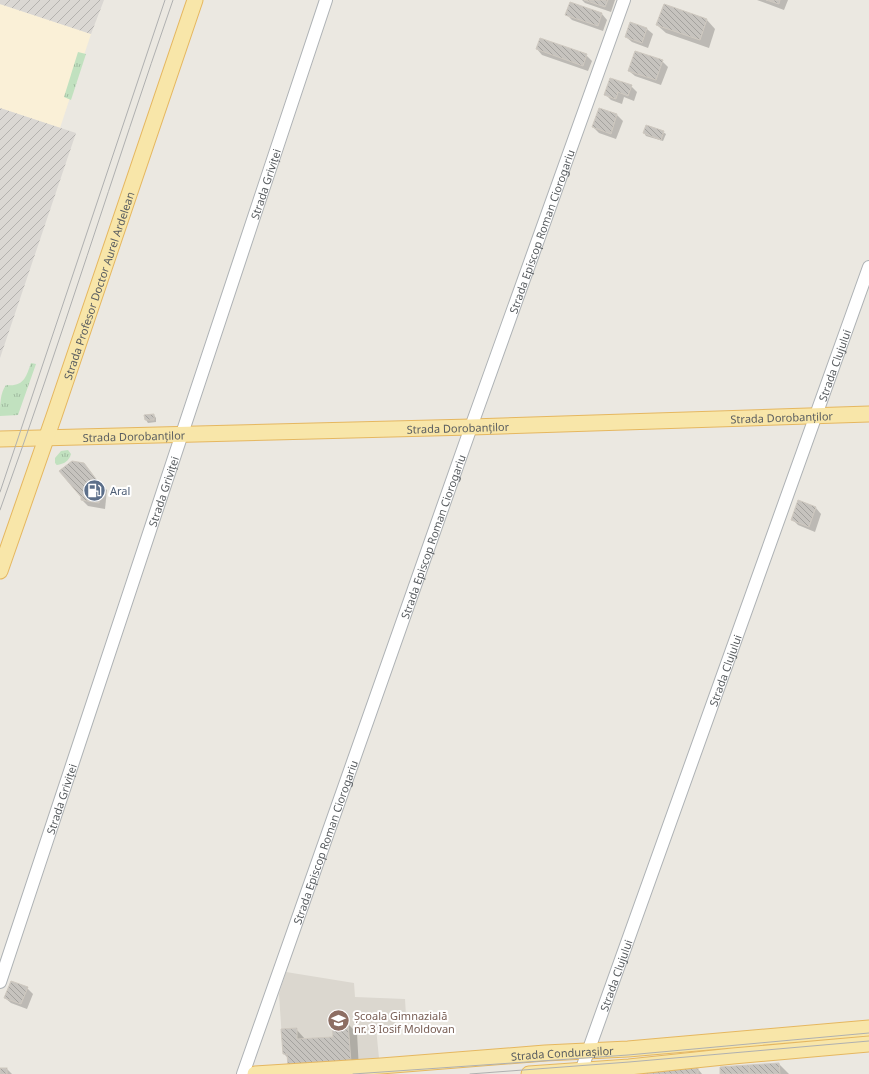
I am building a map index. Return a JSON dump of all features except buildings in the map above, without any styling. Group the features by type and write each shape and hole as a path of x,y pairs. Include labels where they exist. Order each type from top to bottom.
{"main road":[{"name":"Strada Profesor Doctor Aurel Ardelean","path":"0,571 47,439 195,0"},
{"name":"Strada Dorobanților","path":"0,439 471,427 869,414"},
{"name":"Strada Condurașilor","path":"256,1074 658,1047 869,1028"},
{"name":"Strada Condurașilor","path":"529,1074 580,1072 869,1044"}],"street":[{"name":"Strada Griviței","path":"0,982 326,0"},
{"name":"Strada Episcop Roman Ciorogariu","path":"243,1074 471,427 624,0"},
{"name":"Strada Clujului","path":"580,1072 869,267"}],"shaded area":[{"path":"0,0 104,0 91,34 0,4"},
{"path":"0,4 91,34 60,128 0,108"},
{"path":"0,108 76,133 0,358"},
{"name":"Școala Gimnazială nr. 3 Iosif Moldovan","path":"286,972 354,983 355,997 405,999 406,1016 396,1018 395,1025 376,1028 379,1058 351,1062 288,1066 287,1054 283,1054 279,994"}],"green space":[{"path":"78,52 86,54 71,100 64,97"},
{"path":"31,363 36,364 18,415 0,416 1,399 4,388 6,385 21,383 28,373"},
{"path":"68,450 71,454 69,459 64,463 57,465 55,463 55,458 61,451"}],"tram line":[{"path":"0,492 165,0"},
{"path":"0,510 23,447 173,0"},
{"path":"353,1074 628,1055 869,1033"},
{"path":"470,1074 869,1041"}],"place":[{"name":"Aral","path":"95,490"},
{"name":"Școala Gimnazială nr. 3 Iosif Moldovan","path":"338,1021"}]}
